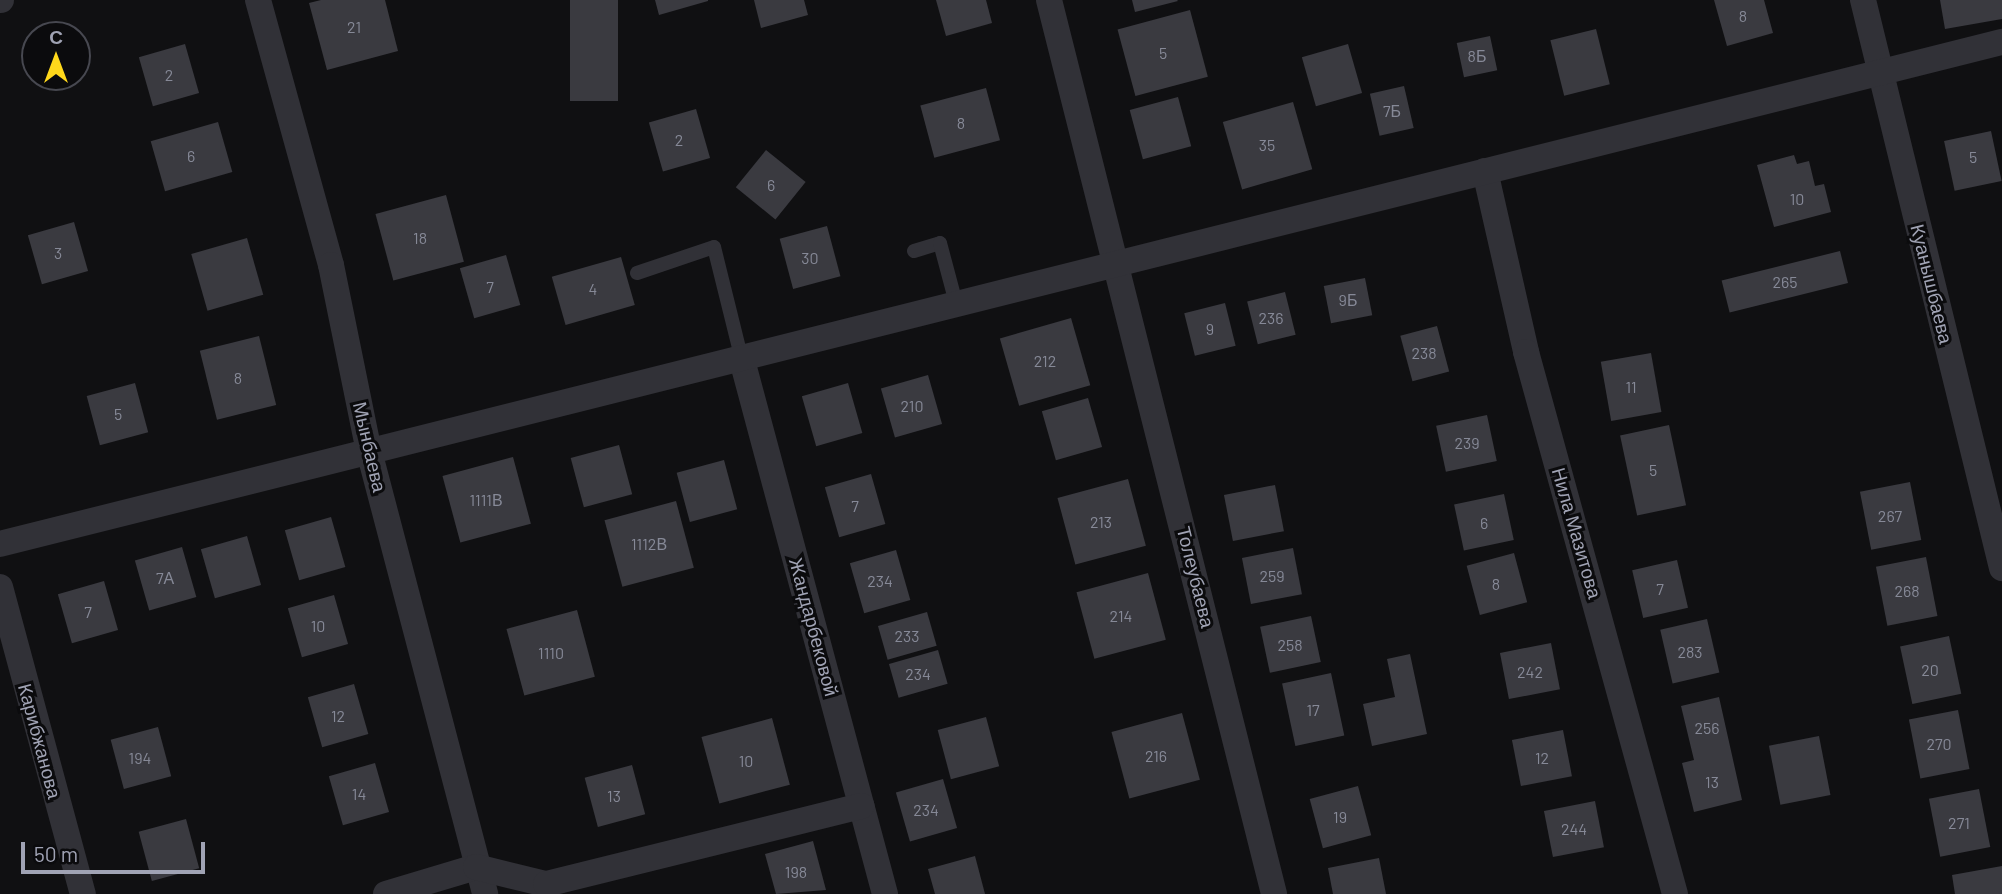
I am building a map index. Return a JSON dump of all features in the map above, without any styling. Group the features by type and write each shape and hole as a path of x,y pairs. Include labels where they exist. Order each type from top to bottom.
{"street":[{"name":"Мынбаева","path":"258,0 331,265 369,451 485,894"},
{"name":"Толеубаева","path":"1049,0 1117,259 1274,894"},
{"name":"Куанышбаева","path":"1863,0 2002,568"},
{"path":"0,544 957,307 1117,259 1485,171 2002,42"},
{"name":"Нила Мазитова","path":"1485,171 1526,352 1675,894"},
{"name":"Жандарбековой","path":"742,360 885,894"},
{"name":"Карибжанова","path":"0,587 83,894"},
{"path":"386,894 476,867 546,884 862,806"}],"lane":[{"path":"914,251 940,243 957,307"},
{"path":"637,273 713,247 742,360"}],"building":[{"path":"321,0 385,0 398,51 327,70 309,3"},
{"path":"570,0 618,0 618,101 570,101"},
{"path":"655,0 708,0 708,1 659,15"},
{"path":"754,0 804,0 808,15 761,28"},
{"path":"936,0 986,0 992,23 946,36"},
{"path":"1132,0 1177,0 1178,1 1135,12"},
{"path":"1714,0 1764,0 1773,33 1727,46"},
{"path":"1940,0 2002,0 2002,19 1945,29"},
{"path":"1190,10 1208,77 1135,96 1118,29"},
{"path":"1596,29 1610,84 1564,96 1550,40"},
{"path":"1490,36 1497,70 1464,77 1457,43"},
{"path":"185,44 199,93 153,106 139,57"},
{"path":"1348,44 1362,93 1316,106 1302,57"},
{"path":"1404,86 1414,128 1380,136 1370,94"},
{"path":"986,88 1000,140 934,158 920,106"},
{"path":"1178,97 1191,146 1143,159 1130,110"},
{"path":"1293,102 1312,169 1242,189 1223,122"},
{"path":"696,109 710,158 663,172 649,123"},
{"path":"218,122 232,172 165,191 151,141"},
{"path":"1991,131 2002,181 1955,191 1944,141"},
{"path":"766,150 806,182 775,219 736,187"},
{"path":"1794,155 1797,164 1809,161 1815,186 1824,184 1831,212 1774,227 1757,165"},
{"path":"446,195 464,262 393,281 375,214"},
{"path":"74,222 88,271 42,284 28,235"},
{"path":"827,226 840,276 793,289 780,239"},
{"path":"247,238 263,295 208,311 191,254"},
{"path":"1840,251 1848,283 1730,313 1722,281"},
{"path":"506,255 520,305 474,318 460,268"},
{"path":"621,257 635,305 566,325 552,277"},
{"path":"1365,278 1372,315 1331,323 1324,286"},
{"path":"1285,292 1296,335 1258,344 1247,301"},
{"path":"1225,303 1236,346 1195,356 1184,313"},
{"path":"1071,318 1090,385 1019,406 1000,338"},
{"path":"1437,326 1449,371 1412,381 1400,336"},
{"path":"259,336 276,405 217,420 200,351"},
{"path":"1651,353 1661,412 1611,421 1601,362"},
{"path":"928,375 942,424 895,438 881,389"},
{"path":"135,383 148,432 100,445 87,396"},
{"path":"848,383 862,433 816,446 802,396"},
{"path":"1088,398 1102,447 1056,460 1042,411"},
{"path":"1487,415 1497,461 1446,472 1436,426"},
{"path":"1669,425 1686,505 1637,516 1620,435"},
{"path":"619,445 632,494 584,507 571,458"},
{"path":"513,457 531,524 460,543 442,476"},
{"path":"724,460 737,509 690,522 677,473"},
{"path":"871,474 885,524 839,537 825,487"},
{"path":"1128,479 1146,546 1075,565 1057,498"},
{"path":"1910,482 1921,540 1871,550 1860,492"},
{"path":"1275,485 1284,531 1233,541 1224,495"},
{"path":"1504,494 1514,540 1464,551 1454,505"},
{"path":"676,501 694,568 622,587 605,520"},
{"path":"331,517 345,567 299,580 285,530"},
{"path":"247,536 261,585 215,598 201,549"},
{"path":"182,547 196,597 149,610 135,561"},
{"path":"1293,548 1302,594 1251,604 1242,558"},
{"path":"896,550 910,600 864,613 850,563"},
{"path":"1514,553 1527,602 1480,615 1467,566"},
{"path":"1926,557 1937,616 1887,626 1876,567"},
{"path":"1677,560 1688,608 1643,618 1632,570"},
{"path":"1148,573 1166,640 1094,659 1077,592"},
{"path":"104,581 118,630 72,643 58,594"},
{"path":"334,595 348,644 302,657 288,608"},
{"path":"577,610 595,677 524,696 506,629"},
{"path":"927,612 937,646 888,660 878,626"},
{"path":"1311,616 1321,662 1270,673 1260,627"},
{"path":"1707,619 1719,673 1673,683 1660,630"},
{"path":"1949,636 1961,694 1912,704 1900,646"},
{"path":"1551,643 1560,689 1509,699 1500,653"},
{"path":"938,650 948,684 899,698 889,664"},
{"path":"1410,654 1427,734 1372,746 1363,704 1395,697 1387,659"},
{"path":"1331,673 1344,736 1295,746 1282,683"},
{"path":"354,684 368,734 322,747 308,697"},
{"path":"1719,697 1742,800 1694,812 1682,763 1694,760 1681,706"},
{"path":"1958,710 1969,769 1920,778 1909,720"},
{"path":"1182,713 1200,780 1129,799 1111,732"},
{"path":"986,717 999,766 951,779 938,730"},
{"path":"772,718 790,785 719,804 701,737"},
{"path":"158,727 171,776 124,789 111,740"},
{"path":"1563,730 1572,776 1521,786 1512,740"},
{"path":"1819,736 1830,795 1780,805 1769,746"},
{"path":"375,763 389,812 343,825 329,776"},
{"path":"632,765 645,814 598,827 585,778"},
{"path":"943,779 957,828 910,842 896,793"},
{"path":"1358,786 1371,835 1323,848 1310,799"},
{"path":"1979,789 1990,847 1940,857 1929,799"},
{"path":"1595,801 1604,847 1553,857 1544,811"},
{"path":"186,819 199,868 152,881 139,832"},
{"path":"813,841 826,890 776,894 765,854"},
{"path":"975,856 985,894 935,894 928,869"},
{"path":"1379,858 1386,894 1333,894 1328,868"},
{"path":"2002,866 2002,894 1955,894 1952,875"}]}
